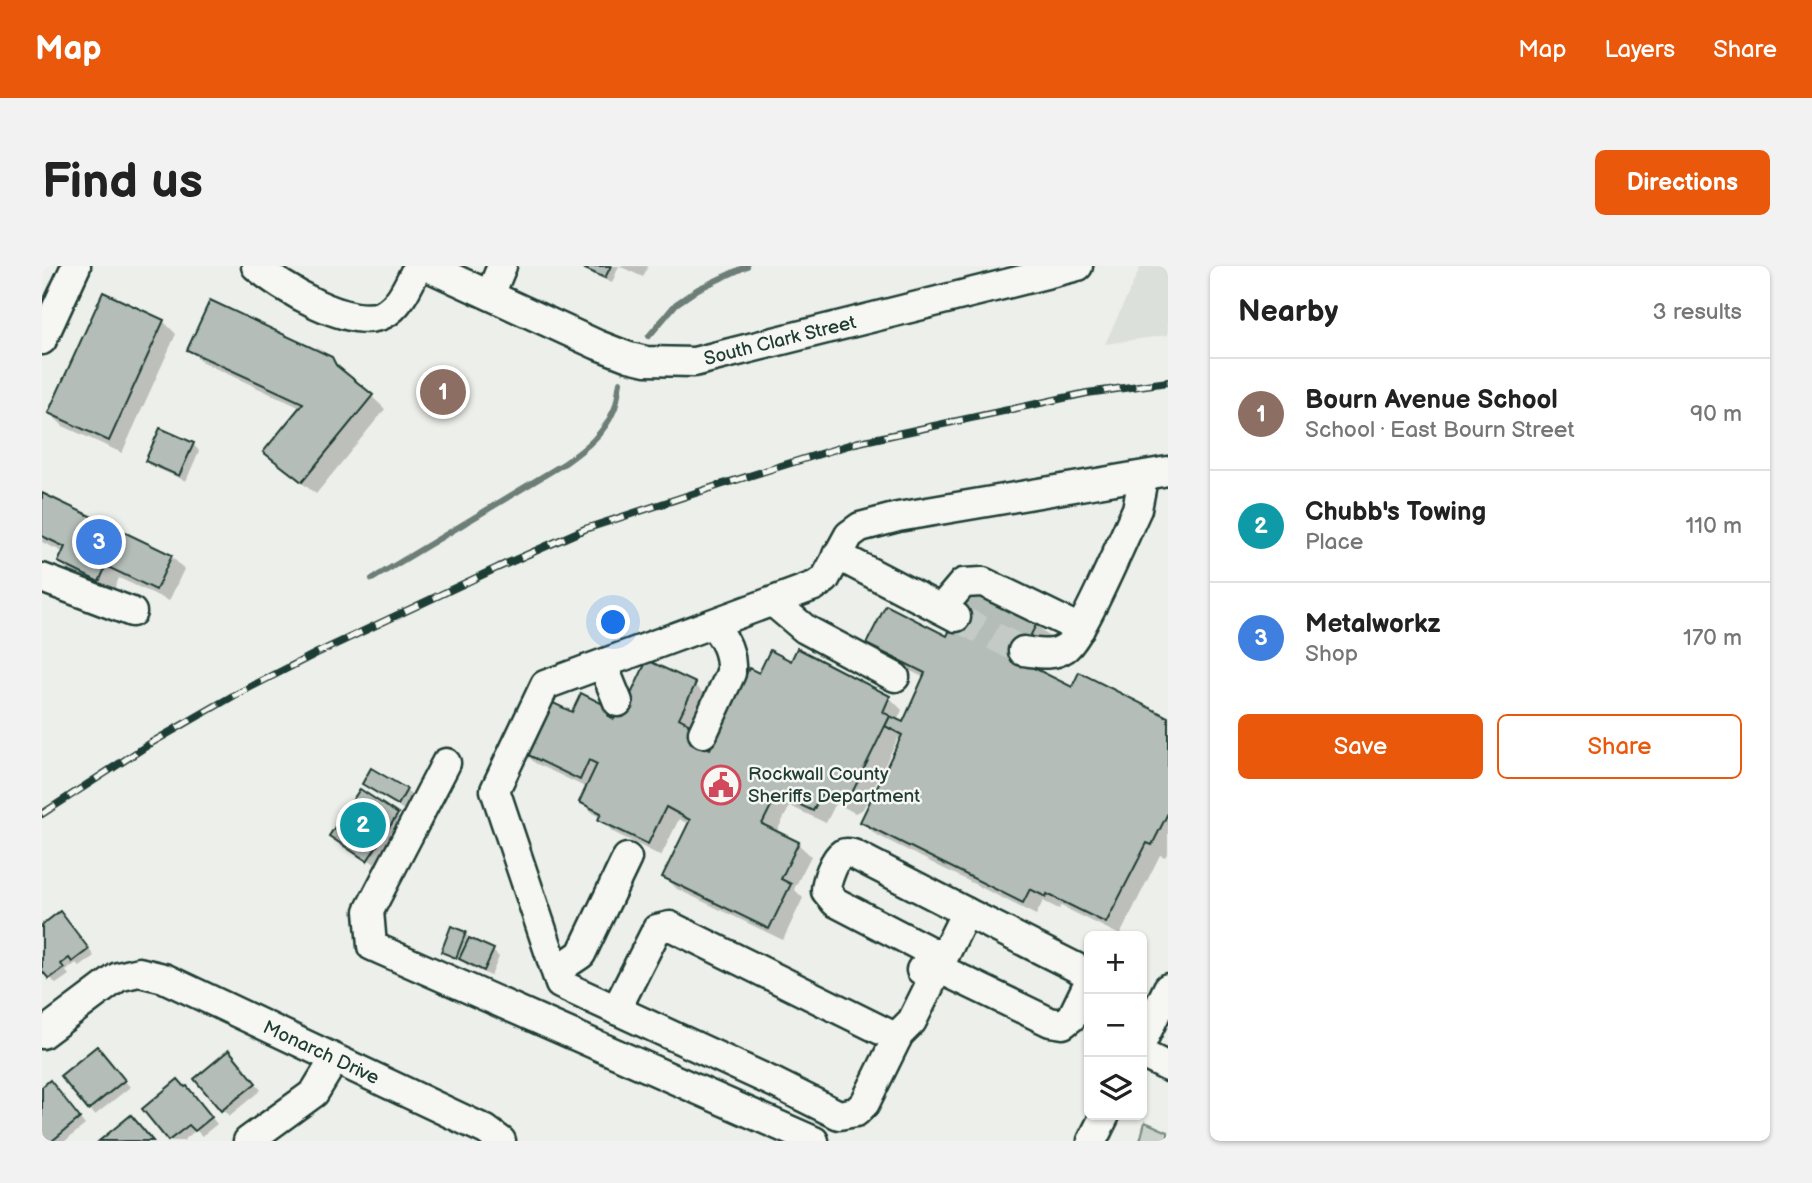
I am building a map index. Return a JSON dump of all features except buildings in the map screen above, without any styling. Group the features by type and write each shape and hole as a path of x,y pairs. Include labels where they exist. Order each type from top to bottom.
{"street":[{"path":"42,340 76,266"},
{"path":"256,266 269,278 330,310 353,317 373,319 386,313 400,301 418,266"},
{"name":"South Clark Street","path":"426,266 629,357 646,361 694,362 1078,266"},
{"path":"489,295 502,266"},
{"path":"966,912 912,1021 898,1036 865,1103 856,1112 839,1115 560,984 495,790 545,685 814,586 825,579 849,535 860,527 898,517 1168,471"},
{"path":"1023,651 1047,655 1067,648 1080,629 1138,509 1141,489 1137,477"},
{"path":"837,555 948,613 963,583 983,582 1080,629"},
{"path":"42,578 132,612"},
{"path":"773,602 805,629 895,677"},
{"path":"703,733 731,673 730,651 713,624"},
{"path":"603,665 618,702"},
{"path":"446,763 369,911 372,946 814,1141"},
{"path":"1084,971 853,854 845,853 840,856 826,883 826,891 835,902 1050,1022 1063,1024 1072,1017 1084,992"},
{"path":"556,971 581,954 627,858"},
{"path":"616,1010 657,929 670,926 898,1036"},
{"name":"Monarch Drive","path":"42,1034 118,977 139,972 164,978 486,1130 501,1141"},
{"path":"1147,1026 1156,999"},
{"path":"1147,1056 1168,1066"},
{"path":"248,1141 314,1093 334,1060"},
{"path":"1092,1141 1102,1120"}],"shaded area":[{"path":"1141,266 1168,266 1168,335 1105,344"},
{"path":"1145,1122 1168,1132 1168,1141 1140,1141"}],"waterway":[{"path":"649,336 676,304 698,289 747,266"},
{"path":"372,579 580,452 610,419 620,382"}],"tunnel":[{"path":"956,617 1023,651"}],"railway":[{"path":"42,814 151,743 233,696 317,653 585,529 855,443 1087,393 1168,382"}],"place":[{"name":"Bourn Avenue School","path":"443,392"},
{"name":"Metalworkz","path":"99,542"},
{"name":"Rockwall County Sheriffs Department","path":"721,785"},
{"name":"Chubb's Towing","path":"363,825"}]}
